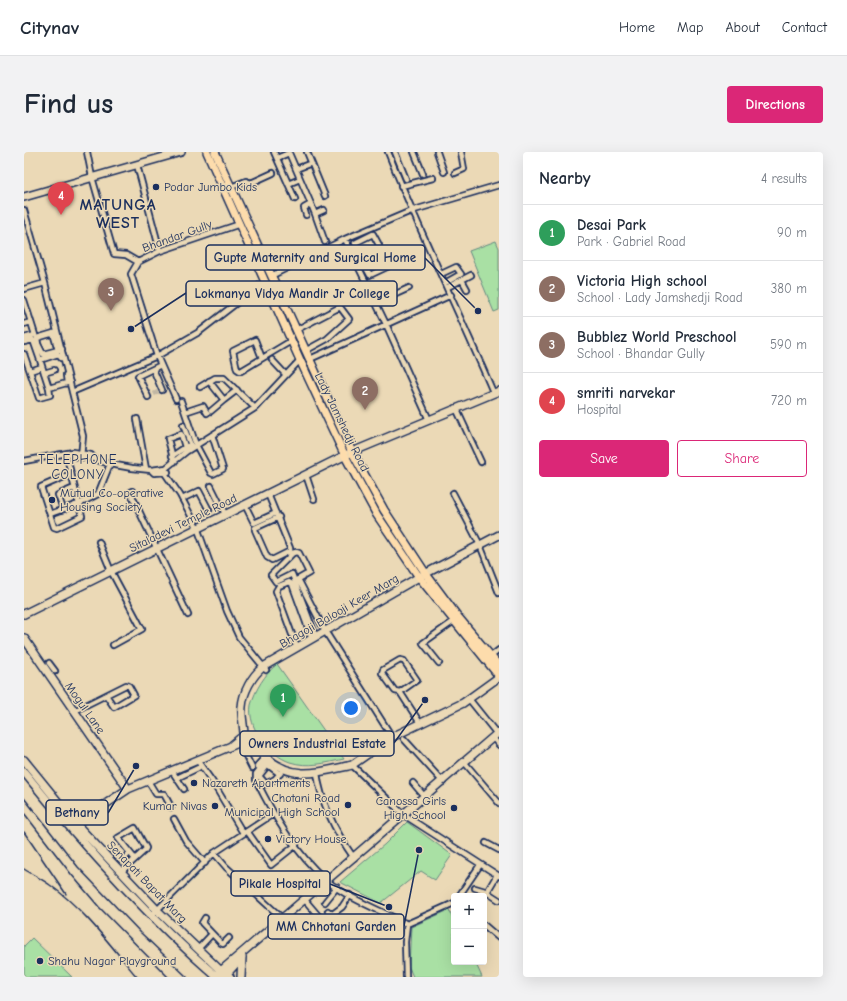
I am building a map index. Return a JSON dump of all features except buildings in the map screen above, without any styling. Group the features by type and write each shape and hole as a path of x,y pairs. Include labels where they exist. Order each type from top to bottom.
{"main road":[{"name":"Lady Jamshedji Road","path":"207,152 266,281 291,341 345,456 377,515 454,621 499,676"},
{"name":"Lady Jamshedji Road","path":"215,152 352,452 384,510 422,575 499,666"}],"street":[{"path":"88,152 92,177 111,248 114,254 126,255 138,262"},
{"path":"24,197 181,152"},
{"path":"274,152 296,199"},
{"path":"307,152 324,196"},
{"path":"388,152 411,211 443,273 451,295 496,392"},
{"path":"395,152 406,179"},
{"path":"414,152 423,174"},
{"path":"437,152 444,172"},
{"path":"454,173 464,169 461,152"},
{"path":"277,158 289,153 311,204 325,242"},
{"path":"137,164 160,251"},
{"path":"296,169 309,164"},
{"path":"231,187 246,181 251,182 273,172"},
{"path":"401,186 433,178"},
{"path":"288,184 300,179"},
{"path":"271,276 345,239 411,211 499,185"},
{"path":"306,215 304,208 311,204"},
{"path":"24,210 45,283 55,332 83,436 81,455"},
{"path":"315,214 324,210"},
{"name":"Bhandar Gully","path":"193,446 185,412 157,356 131,274 138,262 160,251 240,224"},
{"path":"356,261 362,258 372,256 376,251 379,245 373,234 355,242 362,258 370,275 377,269 388,266 381,252 376,251"},
{"path":"345,239 386,324 429,420"},
{"path":"443,273 457,267 461,274 447,284"},
{"path":"447,284 462,280 471,275"},
{"path":"462,280 467,289"},
{"path":"72,392 157,356 200,332 266,281"},
{"path":"24,289 45,283"},
{"path":"376,303 409,288"},
{"path":"310,359 451,295"},
{"path":"24,300 35,335 24,338"},
{"path":"296,330 340,307 349,319 327,340 306,351"},
{"path":"24,324 31,322"},
{"path":"55,332 38,338 38,344 43,354 60,350"},
{"path":"24,342 32,340 40,360 50,395 39,398 24,354"},
{"path":"262,358 255,340 233,351 237,368 240,371 291,341"},
{"path":"40,360 60,354 68,383"},
{"path":"272,360 286,375"},
{"path":"24,461 73,452 81,455 91,455 94,459 110,464 151,470 154,473 165,470 193,446 254,408 300,360"},
{"path":"148,397 138,376 161,365"},
{"path":"30,371 42,367"},
{"path":"153,369 162,390"},
{"path":"44,373 54,370"},
{"path":"200,387 209,380 220,377 224,378 254,408"},
{"path":"209,380 224,400"},
{"path":"49,388 68,383"},
{"path":"185,412 203,406 209,412 237,390"},
{"name":"Sitaladevi Temple Road","path":"24,614 197,527 268,494 352,452 496,392"},
{"path":"456,408 480,462"},
{"path":"137,419 146,469"},
{"path":"182,425 193,446 213,474 221,471 222,467 212,435"},
{"path":"174,462 167,442 169,439 181,434 185,447"},
{"path":"172,456 185,447 193,446"},
{"path":"68,454 74,488 80,503 82,516 56,528 54,527 41,487 71,474"},
{"path":"50,514 80,503 98,494 110,464"},
{"path":"165,470 197,527 227,611 239,637 264,668 254,675 253,680 249,684 242,707 244,724 248,728 240,744"},
{"path":"306,475 314,499"},
{"path":"211,486 225,514"},
{"path":"63,509 58,494 74,488"},
{"path":"132,491 132,496 188,614"},
{"path":"182,499 199,491 209,510"},
{"path":"453,493 480,545 499,593"},
{"path":"268,494 278,515 290,551 272,560 267,558 255,528 278,515"},
{"path":"245,505 254,523 278,515"},
{"name":"Bhagoji Balooji Keer Marg","path":"264,668 274,659 278,659 326,632 422,575 499,535"},
{"path":"99,542 111,571 142,623 142,629 113,645"},
{"path":"297,580 309,573 299,553 296,552 293,553 271,575 276,582 292,574 297,580 314,638"},
{"path":"297,648 276,591 279,586 289,582 292,584 314,638"},
{"path":"300,589 308,594 326,632 392,737"},
{"path":"439,663 423,643 454,621"},
{"name":"Mogul Lane","path":"24,638 128,789"},
{"path":"490,656 499,650"},
{"path":"400,692 417,680 404,661 400,660 383,670 382,673 395,692 400,692 420,723"},
{"path":"49,663 55,671"},
{"path":"245,736 268,760 282,771 292,773 318,773 352,765 392,737 469,699 499,676"},
{"path":"74,711 106,695 126,685 129,686 134,695 114,707 106,695"},
{"path":"469,699 496,735 499,744"},
{"path":"222,975 283,919 496,735"},
{"path":"177,778 245,736"},
{"path":"404,739 443,782"},
{"path":"232,745 240,744"},
{"path":"240,744 255,767 268,760"},
{"path":"268,760 259,776 266,784 269,784 282,771"},
{"path":"268,760 255,776 273,814 304,858 327,881 350,895 407,924"},
{"name":"Senapati Bapat Marg","path":"25,762 50,798 73,826 154,913 222,975"},
{"path":"465,762 499,803"},
{"path":"73,826 128,789 172,771 198,764"},
{"path":"198,764 212,781 245,832 271,865 296,846"},
{"path":"352,765 404,815 498,876 488,892"},
{"path":"172,771 184,789"},
{"name":"Senapati Bapat Marg","path":"24,772 50,798"},
{"path":"318,773 329,812 342,840 354,858"},
{"path":"148,781 156,794 164,794 172,807"},
{"path":"413,783 425,797"},
{"path":"154,913 214,853 273,814"},
{"path":"174,819 186,841 205,863"},
{"name":"Senapati Bapat Marg","path":"73,826 121,868 154,913"},
{"path":"121,868 135,859 146,848 135,828 118,838 135,859"},
{"path":"486,843 499,850"},
{"path":"124,859 129,853"},
{"path":"214,853 226,867 283,919"},
{"path":"460,893 480,865"},
{"path":"325,902 338,887"},
{"path":"475,888 488,892 499,900"},
{"path":"305,900 324,919 333,915 345,904 350,895"},
{"path":"407,924 451,904"},
{"path":"328,911 333,915"},
{"path":"205,918 202,923 222,944 229,938"},
{"path":"406,977 404,942 407,924"},
{"path":"487,928 499,938"},
{"path":"198,949 212,934"},
{"name":"Senapati Bapat Marg","path":"186,943 198,949 222,975"},
{"path":"242,977 243,955"}],"green space":[{"path":"496,241 499,248 499,310 494,312 469,251"},
{"path":"277,664 344,759 310,765 297,764 290,762 274,753 261,740 252,723 251,705 261,683"},
{"path":"407,822 452,855 435,880 421,871 381,903 340,882 385,844"},
{"path":"449,910 451,914 451,965 476,965 482,977 413,977 409,967 411,927"},
{"name":"Shahu Nagar Playground","path":"32,938 72,977 24,977 24,946"}],"tunnel":[{"path":"148,397 162,390"}],"railway":[{"path":"24,798 78,867 141,933 187,977"},
{"path":"24,813 71,874 99,907 168,977"},
{"path":"24,832 66,894"},
{"path":"24,869 50,885 75,905 137,977"}],"place":[{"name":"Podar Jumbo Kids","path":"156,187"},
{"name":"smriti narvekar","path":"61,215"},
{"name":"Bubblez World Preschool","path":"111,311"},
{"name":"Gupte Maternity and Surgical Home","path":"478,311"},
{"name":"Lokmanya Vidya Mandir Jr College","path":"131,329"},
{"name":"Victoria High school","path":"365,410"},
{"name":"Mutual Co-operative Housing Society","path":"52,500"},
{"name":"Owners Industrial Estate","path":"425,700"},
{"name":"Desai Park","path":"283,717"},
{"name":"Bethany","path":"136,766"},
{"name":"Nazareth Apartments","path":"194,783"},
{"name":"Chotani Road Municipal High School","path":"348,805"},
{"name":"Kumar Nivas","path":"215,806"},
{"name":"Canossa Girls High School","path":"454,808"},
{"name":"Victory House","path":"268,839"},
{"name":"MM Chhotani Garden","path":"419,850"},
{"name":"Pikale Hospital","path":"389,907"},
{"name":"Shahu Nagar Playground","path":"40,961"}],"district":[{"name":"MATUNGA WEST","path":"118,214"},
{"name":"TELEPHONE COLONY","path":"78,466"}]}
